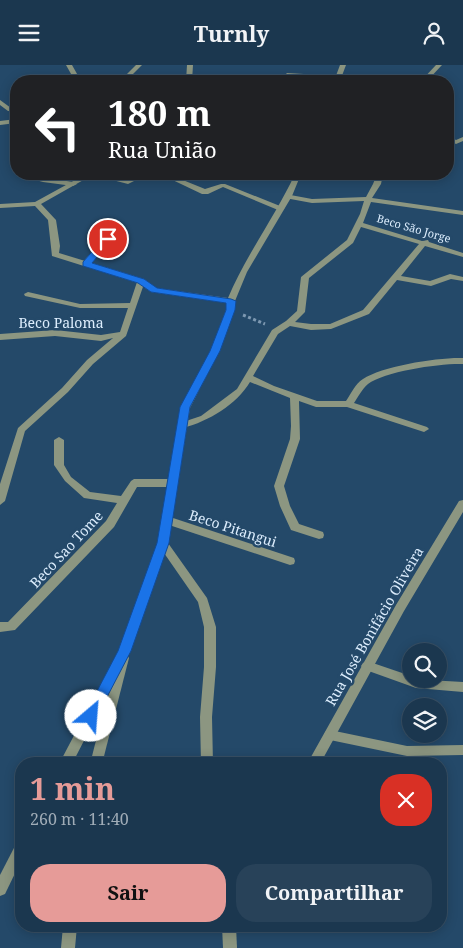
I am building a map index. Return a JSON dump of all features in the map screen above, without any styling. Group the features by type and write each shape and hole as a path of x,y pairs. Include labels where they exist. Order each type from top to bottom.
{"street":[{"path":"129,75 139,65"},
{"path":"430,75 439,65"},
{"path":"0,102 10,110"},
{"path":"43,180 73,184"},
{"path":"1,206 37,204 80,180"},
{"path":"120,180 128,182 132,180"},
{"path":"177,180 205,192 223,185 281,209"},
{"path":"98,757 124,651 163,543 185,407 215,351 243,271 288,197 295,180"},
{"path":"183,425 204,418 240,391 275,332 301,312 305,277 350,241 378,180"},
{"path":"288,197 312,201 368,199 463,213"},
{"path":"37,204 52,220 56,246 55,254 141,281 154,290 231,306"},
{"name":"Beco São Jorge","path":"358,224 425,242 463,255"},
{"path":"86,264 118,227"},
{"path":"289,323 311,327 331,326 366,311 425,242"},
{"path":"395,277 431,284 450,276 463,279"},
{"path":"0,501 21,430 66,390 90,362 123,333 141,281"},
{"path":"28,294 80,306 132,305"},
{"name":"Beco Paloma","path":"0,337 55,333 101,338 123,333"},
{"path":"348,404 366,381 418,365 456,359 463,361"},
{"path":"248,377 271,388 316,403 348,404 424,429"},
{"path":"294,396 295,439 279,486 285,506 295,527 319,535"},
{"path":"59,440 60,465 68,479 87,495 124,500"},
{"name":"Beco Sao Tome","path":"0,627 11,627 110,524 134,483 173,483"},
{"name":"Rua José Bonifácio Oliveira","path":"317,757 400,607 463,504"},
{"name":"Beco Pitangui","path":"167,520 290,561"},
{"path":"163,543 203,601 210,627 210,667 206,717 207,757"},
{"path":"69,757 124,651"},
{"path":"367,666 416,683 463,687"},
{"path":"330,735 407,751 463,749"},
{"path":"0,889 15,860"},
{"path":"68,948 69,932"},
{"path":"229,932 230,948"}],"path":[{"path":"231,306 260,321 275,332"}],"route":[{"path":"91,716 124,651 163,543 185,407 215,351 230,310 231,301 154,290 141,281 86,264 108,239"}]}
